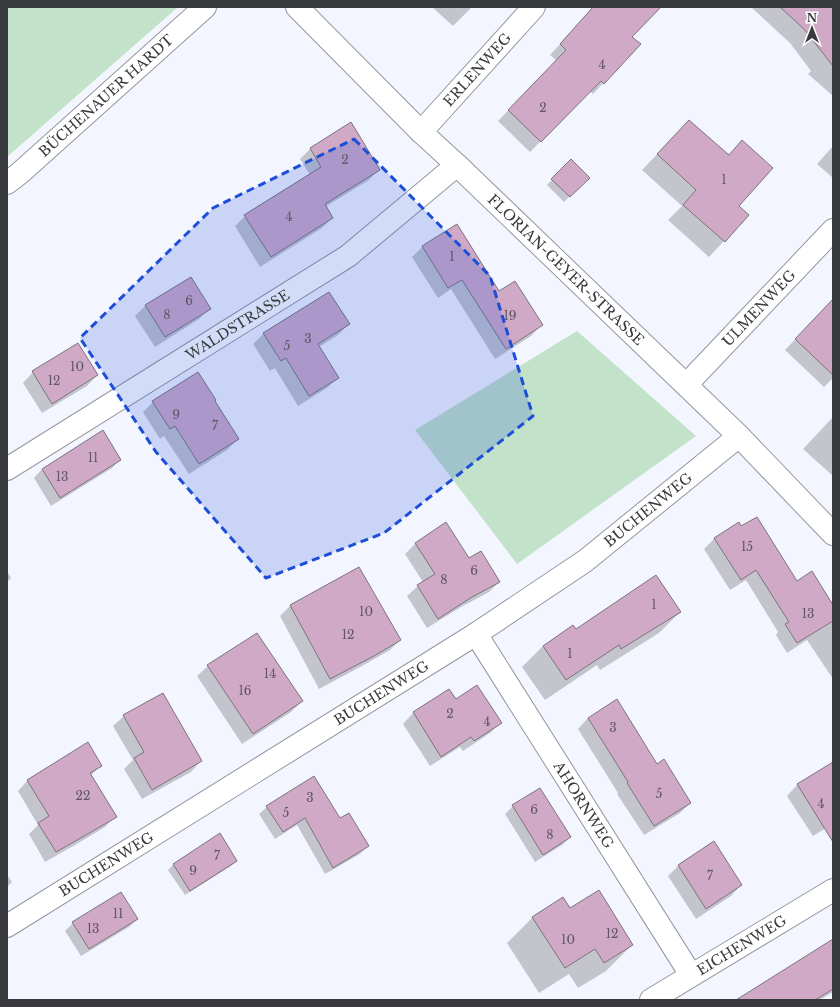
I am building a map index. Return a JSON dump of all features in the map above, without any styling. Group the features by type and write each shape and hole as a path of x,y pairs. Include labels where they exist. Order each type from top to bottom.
{"street":[{"name":"BÜCHENAUER HARDT","path":"7,183 205,7"},
{"name":"FLORIAN-GEYER-STRASSE","path":"297,7 421,132 739,436 833,534"},
{"name":"ERLENWEG","path":"421,132 534,7"},
{"name":"WALDSTRASSE","path":"7,468 348,256 457,165"},
{"name":"ULMENWEG","path":"686,385 833,230"},
{"name":"BUCHENWEG","path":"7,926 476,634 585,561 739,436"},
{"name":"AHORNWEG","path":"476,634 691,975"},
{"name":"EICHENWEG","path":"651,1000 833,890"}],"highlighted area":[{"path":"354,139 490,276 533,416 384,533 266,578 156,452 80,338 213,208"}],"green space":[{"path":"7,7 178,7 7,157"},
{"path":"577,331 696,436 517,564 415,430"}],"building":[{"path":"593,7 661,7 632,37 641,44 604,84 601,81 541,142 508,110 566,50 560,44"},
{"path":"780,7 833,7 833,66 804,29"},
{"path":"689,120 729,155 742,140 773,168 739,206 749,215 725,242 683,205 696,190 657,154"},
{"path":"351,122 380,170 325,204 333,218 271,257 244,215 321,167 310,148"},
{"path":"571,159 590,178 570,197 551,179"},
{"path":"457,224 499,291 515,281 543,325 506,349 462,280 448,288 422,246"},
{"path":"191,277 211,309 165,337 145,305"},
{"path":"329,292 350,324 318,344 339,378 309,396 286,358 281,361 263,333"},
{"path":"833,299 833,375 795,339"},
{"path":"78,343 98,375 52,404 32,371"},
{"path":"198,372 239,439 199,464 175,426 170,429 152,401"},
{"path":"103,430 121,460 60,498 42,469"},
{"path":"757,517 797,581 812,571 833,605 833,621 797,643 785,624 789,622 756,570 741,580 714,538 739,522 741,526"},
{"path":"446,522 469,558 481,551 500,582 472,597 438,619 417,585 435,574 415,543"},
{"path":"359,567 401,640 330,679 290,605"},
{"path":"656,575 681,612 621,649 619,645 566,680 543,646 573,625 576,629"},
{"path":"257,633 303,701 253,734 207,665"},
{"path":"477,685 502,723 474,741 471,737 441,757 413,712 449,689 456,699"},
{"path":"163,693 202,761 152,790 134,758 144,752 123,715"},
{"path":"617,699 657,764 664,759 691,803 654,826 588,718"},
{"path":"88,742 102,766 90,773 117,817 56,852 38,823 49,816 27,780"},
{"path":"833,762 833,842 797,784"},
{"path":"314,776 340,818 349,813 369,846 333,868 305,818 283,832 266,806"},
{"path":"540,788 571,837 543,855 512,805"},
{"path":"220,833 237,861 190,891 173,864"},
{"path":"714,841 742,885 706,909 678,865"},
{"path":"599,890 633,945 604,963 595,949 565,968 532,917 563,897 570,908"},
{"path":"121,892 138,919 89,949 72,922"},
{"path":"833,939 833,989 815,1000 736,1000"}]}
